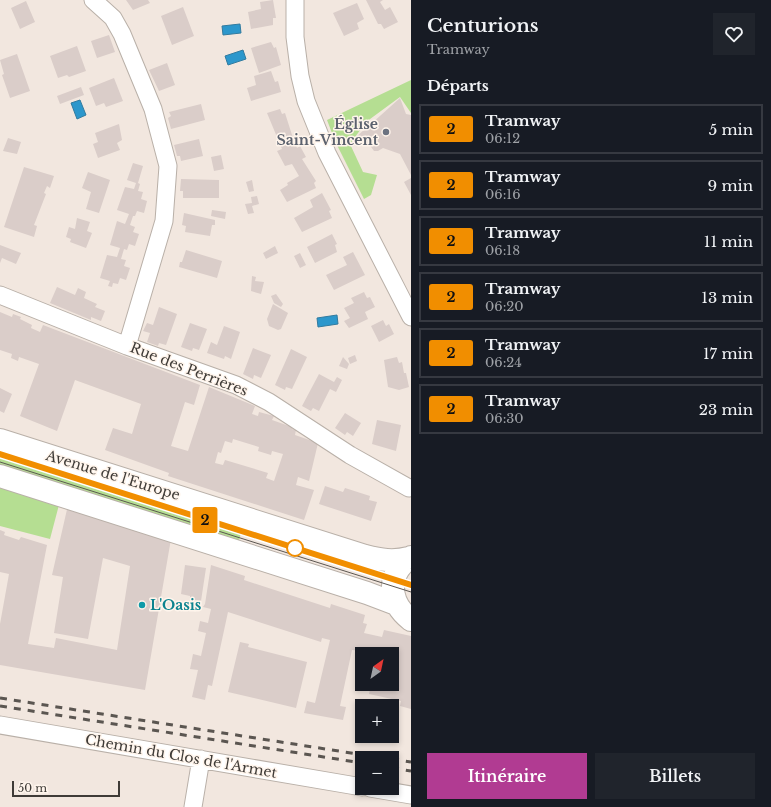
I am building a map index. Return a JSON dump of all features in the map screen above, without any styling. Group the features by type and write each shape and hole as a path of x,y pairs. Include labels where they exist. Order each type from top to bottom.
{"main road":[{"name":"Avenue de l'Europe","path":"0,440 365,556 386,561 395,561 410,557"},
{"path":"0,476 360,590 396,604"},
{"path":"410,557 402,564 394,579 394,595 396,604 402,613 411,620"}],"street":[{"path":"93,0 113,18 122,34 153,109 168,166 164,221 127,346"},
{"path":"295,0 295,37 300,76 306,100 327,153 411,317"},
{"name":"Rue des Perrières","path":"0,295 127,346 236,385 269,402 410,492"},
{"name":"Chemin du Clos de l'Armet","path":"0,725 355,786"},
{"path":"193,807 201,759"},
{"path":"399,793 411,795"}],"green space":[{"path":"411,80 411,113 400,97 366,122 350,144 363,172 377,175 371,195 364,199 335,141 327,120"},
{"path":"0,446 244,523 237,547 0,472"},
{"path":"0,486 60,501 50,539 0,526"}],"water":[{"path":"240,24 241,33 223,35 222,26"},
{"path":"243,50 246,59 228,65 225,56"},
{"path":"80,100 86,115 77,119 71,103"},
{"path":"337,315 338,324 318,327 317,318"}],"building":[{"path":"126,0 148,0 150,3 133,10"},
{"path":"273,0 276,18 273,18 273,25 251,29 248,12 261,9 260,2"},
{"path":"366,0 383,0 380,2 385,10 390,7 398,22 384,29 381,24 378,24"},
{"path":"26,1 35,22 20,29 11,8"},
{"path":"357,3 364,19 357,23 359,29 344,36 333,13"},
{"path":"183,7 194,36 172,45 161,16"},
{"path":"109,35 115,52 97,58 91,41"},
{"path":"271,42 274,48 276,47 281,65 259,73 251,48"},
{"path":"77,46 86,71 69,77 67,75 58,78 50,56"},
{"path":"17,54 30,91 10,98 2,75 4,74 0,60"},
{"path":"167,63 175,85 159,91 149,70"},
{"path":"271,71 275,82 278,81 281,92 251,101 247,88 256,85 254,76"},
{"path":"114,78 123,101 106,107 104,103 96,106 89,88"},
{"path":"81,87 84,95 60,104 57,96"},
{"name":"Église Saint-Vincent","path":"400,98 406,114 411,115 411,175 400,154 383,148 378,151 374,151 369,144 354,139 366,128 367,123 371,124"},
{"path":"201,104 205,120 171,129 168,118 171,116 169,112"},
{"path":"280,109 282,114 285,113 297,148 300,146 306,157 302,159 316,181 314,183 316,188 287,202 280,190 288,185 287,183 299,176 292,164 285,166 277,151 282,149 267,113"},
{"path":"119,124 122,140 117,143 120,150 98,158 93,144 98,142 95,133"},
{"path":"8,138 21,142 17,154 3,151"},
{"path":"199,139 203,156 181,161 180,156 177,156 174,145"},
{"path":"221,155 224,169 214,171 211,157"},
{"path":"133,163 143,166 138,183 140,184 138,191 143,192 141,199 147,201 144,213 137,211 135,216 133,216 130,225 135,227 133,232 139,234 135,246 129,244 127,250 124,249 121,259 126,260 124,266 130,268 126,280 120,278 118,284 113,283 112,287 108,286 110,281 100,278 107,255 117,257 120,248 110,245 117,221 125,224 129,214 117,210 125,187 134,189 136,183 127,180"},
{"path":"24,167 54,176 50,188 47,186 44,193 46,194 34,225 37,226 34,237 4,227"},
{"path":"88,172 110,180 99,213 86,209 91,192 82,188"},
{"path":"411,178 411,195 404,182"},
{"path":"181,179 219,180 219,198 183,198 183,191 180,191"},
{"path":"252,180 254,191 249,192 246,182"},
{"path":"322,193 331,210 329,211 332,218 302,232 294,218 313,207 310,200"},
{"path":"257,196 259,204 252,206 254,213 248,214 245,204 252,203 251,197"},
{"path":"212,210 226,212 225,219 211,216"},
{"path":"184,213 215,220 215,225 212,225 210,236 185,232 186,226 182,225"},
{"path":"77,218 90,222 87,231 92,233 86,248 70,242 71,239 66,237 69,227 75,229"},
{"path":"332,234 337,244 335,245 337,252 315,263 307,247"},
{"path":"0,245 21,253 16,264 2,258 0,263"},
{"path":"275,246 278,253 266,259 263,253"},
{"path":"186,250 222,261 217,278 179,267"},
{"path":"353,252 365,275 334,290 326,275 347,265 343,257"},
{"path":"300,253 306,265 300,268 294,256"},
{"path":"252,276 256,277 255,281 264,282 261,294 251,291"},
{"path":"57,287 75,295 78,288 86,292 84,298 97,304 95,307 105,311 101,321 91,317 91,320 50,303"},
{"path":"364,292 367,298 370,297 375,307 365,312 368,319 349,328 344,321 350,318 344,308 354,303 351,298"},
{"path":"276,294 283,304 281,307 274,303 271,296"},
{"path":"273,304 288,313 281,329 278,330 269,326 267,319"},
{"path":"159,307 177,314 166,345 159,343 158,346 147,342 150,333 143,331 147,323 153,325"},
{"path":"0,312 12,317 13,314 21,317 20,319 32,325 31,328 40,332 43,325 200,385 194,405 185,402 171,446 188,451 209,387 255,406 252,414 258,416 259,412 274,416 272,420 292,427 292,429 296,430 295,435 318,443 309,481 298,477 296,485 314,490 304,520 168,476 169,473 105,450 113,428 132,434 141,404 75,380 57,431 20,416 39,364 19,357 18,361 11,358 12,354 0,350","holes":["233,439 259,447 258,451 271,455 272,451 283,454 274,481 266,478 268,473 225,460 223,465 215,463 218,452 221,453 225,441 232,443"]},
{"path":"383,320 386,326 389,324 394,334 379,342 371,326"},
{"path":"190,323 207,329 199,350 193,348 192,351 181,347"},
{"path":"224,326 240,332 231,359 225,356 224,359 207,353 211,342 217,345"},
{"path":"253,348 271,355 261,378 254,375 253,379 243,374"},
{"path":"291,349 307,357 292,389 286,387 285,390 275,385"},
{"path":"355,355 357,361 350,364 348,358"},
{"path":"343,357 349,364 347,369 339,366"},
{"path":"397,357 399,363 402,362 409,387 399,390 388,387 384,360"},
{"path":"319,374 334,382 337,377 342,380 336,392 330,389 319,411 313,408 311,411 302,406"},
{"path":"0,388 12,394 4,413 0,411"},
{"path":"345,413 361,423 353,436 347,432 345,435 335,428"},
{"path":"377,420 401,425 396,451 372,444"},
{"path":"325,486 343,492 345,488 370,496 369,500 377,502 371,521 319,504"},
{"name":"L'Oasis","path":"68,505 171,539 145,690 0,665 0,624 9,574 0,572 0,530 5,532 4,535 19,540 21,537 47,545 28,644 54,648 56,638 117,650 130,566 103,558 88,639 54,633 63,577 52,575"},
{"path":"185,565 206,568 201,601 190,599 190,596 181,594"},
{"path":"211,565 245,576 244,580 330,608 331,604 365,615 363,623 367,624 364,633 382,637 384,630 411,636 411,709 400,706 401,701 399,699 369,694 370,691 399,691 399,647 355,647 355,650 352,650 340,706 346,707 343,720 304,713 307,701 315,703 330,640 322,638 321,642 228,612 212,686 208,685 205,700 192,697 198,670 190,669 193,654 201,656 206,633 198,631 200,621 208,623 211,609 203,607 205,604"},
{"path":"240,642 249,644 248,647 307,662 296,708 228,692"}],"tram line":[{"path":"0,454 411,585"},
{"name":"2","path":"0,454 411,585"},
{"path":"0,462 411,592"}],"railway":[{"path":"0,698 355,754"},
{"path":"0,706 355,762"},
{"path":"399,760 411,762"},
{"path":"399,769 411,771"}],"place":[{"name":"Église Saint-Vincent","path":"386,132"},
{"name":"L'Oasis","path":"142,605"}]}
